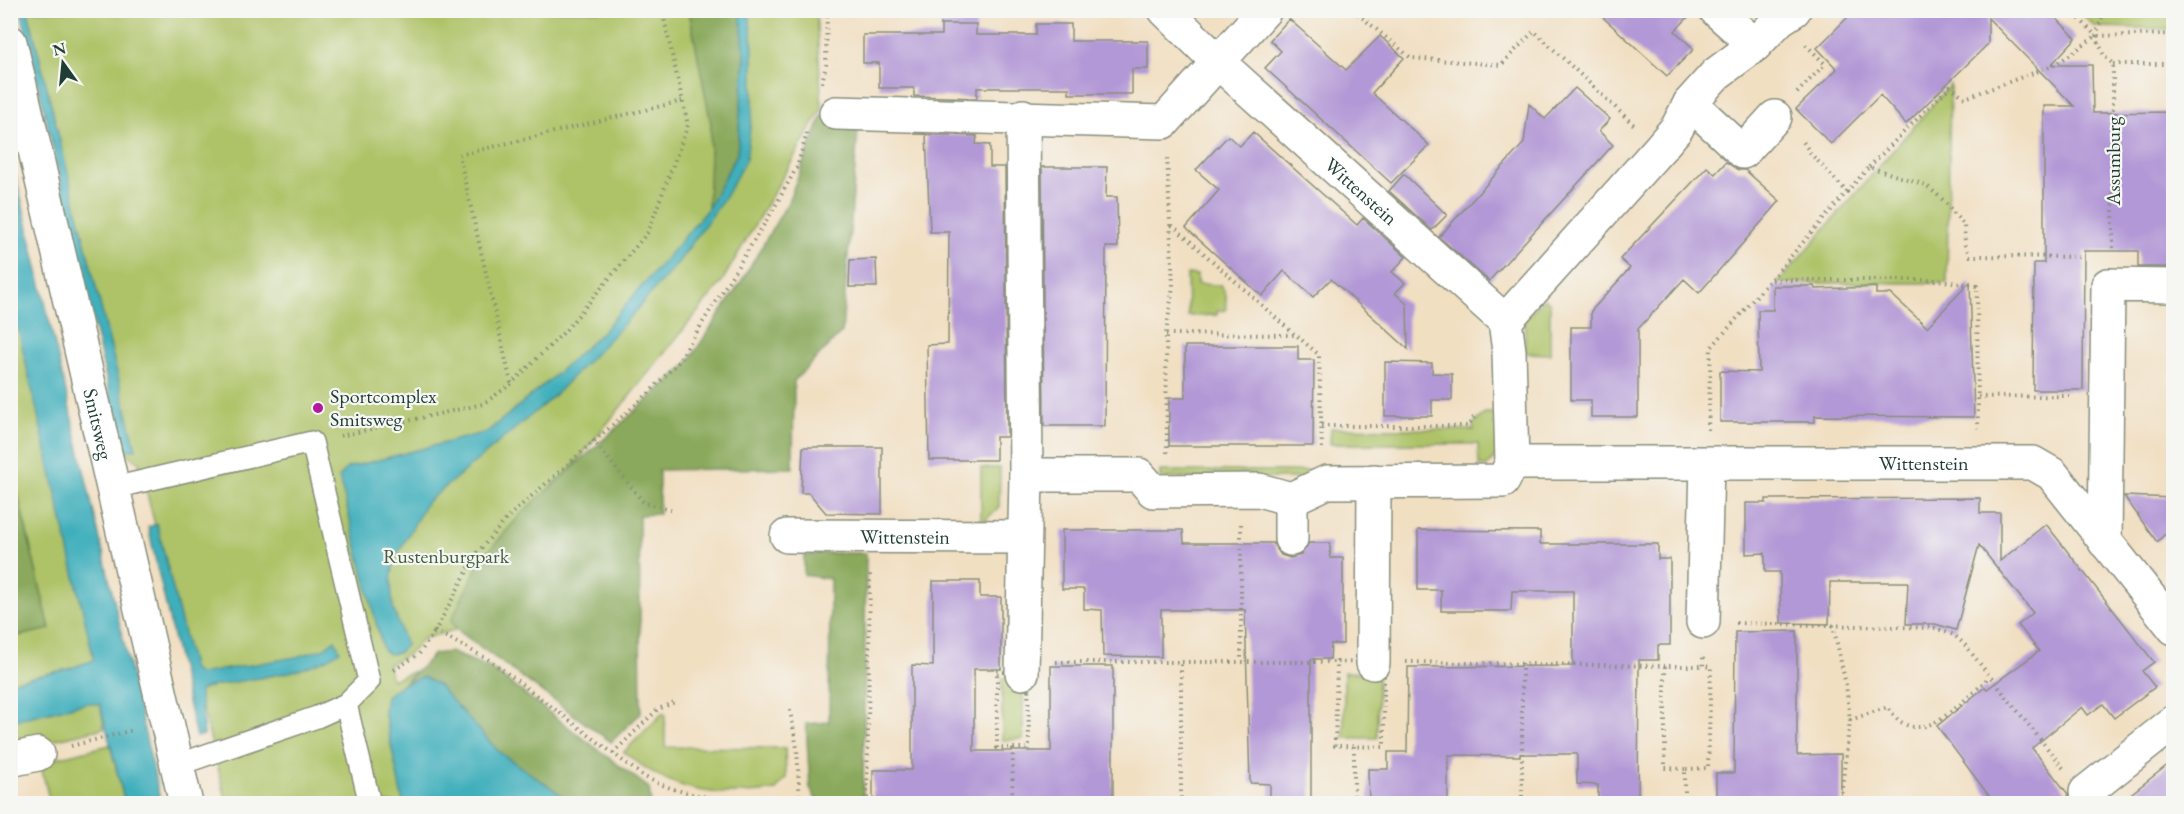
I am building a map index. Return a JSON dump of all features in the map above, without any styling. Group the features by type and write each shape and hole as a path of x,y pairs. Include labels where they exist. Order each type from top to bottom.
{"street":[{"name":"Wittenstein","path":"1165,10 1218,62 1504,321"},
{"path":"823,107 1164,122 1265,10"},
{"path":"1716,10 1755,45"},
{"path":"1026,475 1139,475 1153,491 1259,490 1291,499 1327,482 1503,481 1512,463 1509,351 1504,321 1660,148 1677,128 1690,103 1716,74 1755,45 1787,15"},
{"name":"Smitsweg","path":"10,42 186,804"},
{"path":"1690,103 1743,152 1777,115"},
{"path":"1022,667 1026,475 1023,116"},
{"path":"2105,543 2111,271 2174,286"},
{"name":"Wittenstein","path":"1512,463 2033,463 2052,474 2174,628"},
{"path":"1703,622 1707,464"},
{"path":"1373,663 1374,481"},
{"path":"1291,499 1291,539"},
{"name":"Wittenstein","path":"787,536 1024,537"},
{"path":"2085,792 2174,722"}],"lane":[{"path":"112,488 312,442 369,681 346,704 317,717 177,765"},
{"path":"346,704 370,804"}],"path":[{"path":"312,442 483,404 511,384 566,331 648,232 688,125 662,10"},
{"path":"369,681 406,665 419,654 435,631 477,553 510,516 593,440 649,393 678,362 699,332 796,167 823,107 827,10"},
{"path":"1353,10 1411,58 1501,65 1534,31 1660,148"},
{"path":"2071,10 2096,36 2104,56 2113,64 2174,64"},
{"path":"2096,36 2104,10"},
{"path":"1787,15 1825,64 1777,115 1847,192"},
{"path":"1707,464 1711,348 1869,167 1950,86 1965,98 2055,65 2096,36 2174,34"},
{"name":"Assumburg","path":"2111,271 2113,64"},
{"path":"511,384 459,154 682,101"},
{"path":"1164,122 1172,225 1173,286 1166,334 1167,456"},
{"path":"1869,167 1926,185 1943,200 1964,225 1965,245 1970,256 2089,257"},
{"path":"1172,225 1319,355 1323,467 1327,482"},
{"path":"1771,280 1938,280 1977,286 1978,463"},
{"path":"1166,334 1296,335"},
{"path":"1978,397 2034,396"},
{"path":"1322,426 1468,426 1478,410 1510,408"},
{"path":"593,440 644,503 671,510"},
{"path":"1241,490 1241,662"},
{"path":"867,804 870,536"},
{"path":"1703,666 1703,622 1935,628 1954,635 1965,645 2083,794 2085,792"},
{"path":"1833,626 1846,685 1850,720 1840,804"},
{"path":"435,631 491,661 643,776 666,788 696,797 782,804"},
{"path":"1022,667 1028,673 1029,748 997,747 997,672 1022,667 1181,662 1337,662 1384,663 1384,747 1335,746 1337,662"},
{"path":"1181,662 1181,804"},
{"path":"1415,662 1703,666 1711,667 1708,768 1665,768 1665,666"},
{"path":"1522,663 1522,804"},
{"path":"1850,720 1888,708 1894,718 1907,727 1919,729 1936,722 1984,682 1988,675"},
{"path":"613,753 658,709 675,702"},
{"path":"790,710 797,748 800,804"},
{"path":"105,737 140,729"},
{"path":"1354,746 1354,804"},
{"path":"1012,747 1012,804"},
{"path":"1685,769 1685,804"}],"green space":[{"path":"2143,10 2173,13 2173,29 2095,27 2079,11"},
{"name":"Sportcomplex Smitsweg","path":"28,11 743,11 749,95 739,148 714,200 740,167 753,98 745,11 816,11 822,109 721,283 500,556 465,627 422,639 416,648 388,664 392,680 415,671 389,698 384,711 403,803 227,803 139,463 123,451 135,449","holes":["681,242 590,358 500,440 426,503 419,515 401,531 387,601 399,646 406,645 398,653 389,654 384,650 340,477 347,468 471,440 487,432 606,330"]},
{"path":"689,11 740,11 745,56 737,154 708,208 711,124"},
{"path":"1950,85 1947,283 1778,283 1928,110"},
{"path":"822,116 858,130 842,332 794,381 793,468 659,470 659,514 639,515 641,713 611,742 457,630 451,621 480,561 521,514 686,365 741,282 787,204"},
{"path":"1187,274 1197,275 1197,284 1221,285 1226,295 1226,310 1217,311 1217,315 1188,316"},
{"path":"11,298 95,660 68,669 11,682 10,638 50,629 11,466"},
{"path":"1545,299 1550,303 1550,354 1525,353 1525,318"},
{"path":"1485,413 1499,413 1498,454 1487,466 1479,466 1478,444 1330,444 1331,428 1474,430 1473,424"},
{"path":"11,466 50,629 18,636 10,607"},
{"path":"981,468 1000,468 999,507 981,524"},
{"path":"1160,471 1320,471 1320,478 1160,478"},
{"path":"822,553 866,553 863,803 818,803 810,788 806,724 829,722 830,579 804,575 804,556"},
{"path":"450,652 490,668 649,788 651,803 573,803 499,752 438,685 423,677 406,683 434,654"},
{"path":"1344,672 1378,673 1377,738 1344,738"},
{"path":"1023,677 1023,739 1002,740 1002,678"},
{"path":"86,703 100,704 104,728 11,750 10,721"},
{"path":"662,714 665,714 665,747 785,748 786,778 776,790 733,793 695,789 659,776 624,752"},
{"path":"110,745 125,803 50,803 40,762"}],"water":[{"path":"21,11 28,11 136,449 123,451"},
{"path":"740,11 749,11 753,48 753,107 746,159 725,197 677,264 622,326 553,397 426,503 394,561 391,582 393,608 406,645 398,653 389,654 383,650 339,477 347,468 487,432 551,379 603,331 681,241 708,208 737,154 745,56"},
{"path":"11,155 161,803 125,803 100,704 86,703 11,721 11,682 68,669 94,660 11,298"},
{"path":"157,524 193,670 199,674 296,657 323,649 335,640 340,651 311,666 294,671 205,688 200,691 204,735 196,737 148,527"},
{"path":"423,677 438,685 499,752 573,803 403,803 384,710 386,696 401,685"}],"building":[{"path":"1595,10 1695,10 1675,31 1694,49 1667,76"},
{"path":"1855,10 2048,10 2076,38 2051,65 2092,65 2093,113 2174,112 2174,267 2138,267 2138,251 2084,251 2083,390 2033,390 2034,263 2044,263 2044,106 2074,106 1988,18 1988,44 1906,124 1880,95 1831,144 1796,109 1837,69 1817,48"},
{"path":"1289,19 1346,70 1380,36 1404,58 1372,93 1429,145 1391,183 1265,68 1281,51 1270,40"},
{"path":"941,24 976,24 976,35 1036,35 1036,24 1071,24 1071,41 1148,41 1148,69 1132,69 1132,94 1069,94 1069,88 977,88 977,98 914,96 914,88 879,88 879,63 863,63 863,35 941,35"},
{"path":"1575,88 1610,119 1599,131 1613,145 1489,281 1439,237 1524,143 1529,104 1545,119"},
{"path":"1253,132 1357,225 1363,218 1406,257 1392,272 1405,283 1395,293 1407,304 1408,349 1331,279 1313,297 1284,271 1262,296 1186,228 1219,190 1196,170 1228,136 1240,146"},
{"path":"926,134 977,136 976,144 990,145 990,167 1005,167 1007,437 996,437 996,460 929,460 927,345 948,344 949,232 930,232"},
{"path":"1726,162 1738,170 1745,170 1780,201 1699,293 1684,279 1638,329 1638,417 1591,417 1591,400 1571,400 1571,327 1591,327 1591,311 1630,268 1620,259 1707,167 1715,174"},
{"path":"1042,167 1107,167 1106,197 1117,197 1118,247 1106,247 1105,426 1044,426"},
{"path":"1404,174 1447,215 1432,230 1389,191"},
{"path":"876,259 877,287 849,287 850,260"},
{"path":"1970,282 1974,417 1815,416 1815,422 1720,422 1720,371 1759,372 1758,310 1773,310 1773,286 1814,286 1815,289 1876,287 1876,294 1891,294 1927,327"},
{"path":"1185,346 1298,346 1298,360 1314,360 1313,446 1169,446 1169,398 1185,398"},
{"path":"1385,362 1432,363 1432,373 1452,374 1452,400 1432,400 1432,416 1385,416"},
{"path":"803,447 882,447 882,514 826,513 809,493 801,493"},
{"path":"2124,496 2174,498 2174,525 2157,542"},
{"path":"1980,498 1980,513 2000,513 2000,561 2046,524 2154,662 2142,671 2155,687 2114,718 2103,704 2088,715 2082,707 2032,748 2068,794 2071,804 1995,804 1937,726 1985,687 1987,689 2039,651 2018,625 2033,613 1979,545 1956,630 1935,624 1906,624 1908,582 1830,582 1829,624 1781,623 1780,572 1765,572 1765,553 1746,554 1746,503 1766,503 1766,499"},
{"path":"1062,530 1183,530 1184,543 1273,543 1281,555 1290,558 1301,555 1309,543 1330,543 1330,558 1343,558 1343,644 1331,644 1330,659 1311,659 1311,804 1270,804 1270,784 1250,783 1245,610 1161,610 1161,657 1103,656 1102,610 1084,609 1084,589 1062,589"},
{"path":"1418,530 1540,531 1540,544 1658,544 1658,559 1670,559 1670,645 1658,645 1658,660 1639,660 1638,804 1598,804 1598,785 1577,784 1577,754 1520,754 1520,756 1448,755 1448,804 1369,804 1368,769 1388,769 1388,752 1407,752 1408,667 1573,666 1573,591 1512,591 1511,611 1441,611 1441,590 1418,590"},
{"path":"933,581 980,581 980,597 1001,597 1001,669 974,669 974,751 1051,751 1051,666 1113,666 1113,804 873,804 873,770 912,770 912,665 933,666"},
{"path":"1797,631 1797,755 1841,754 1841,804 1716,804 1716,773 1734,773 1735,632"},
{"path":"2174,760 2174,804 2118,804"}],"place":[{"name":"Sportcomplex Smitsweg","path":"318,408"}],"park label":[{"name":"Rustenburgpark","path":"446,556"}]}
